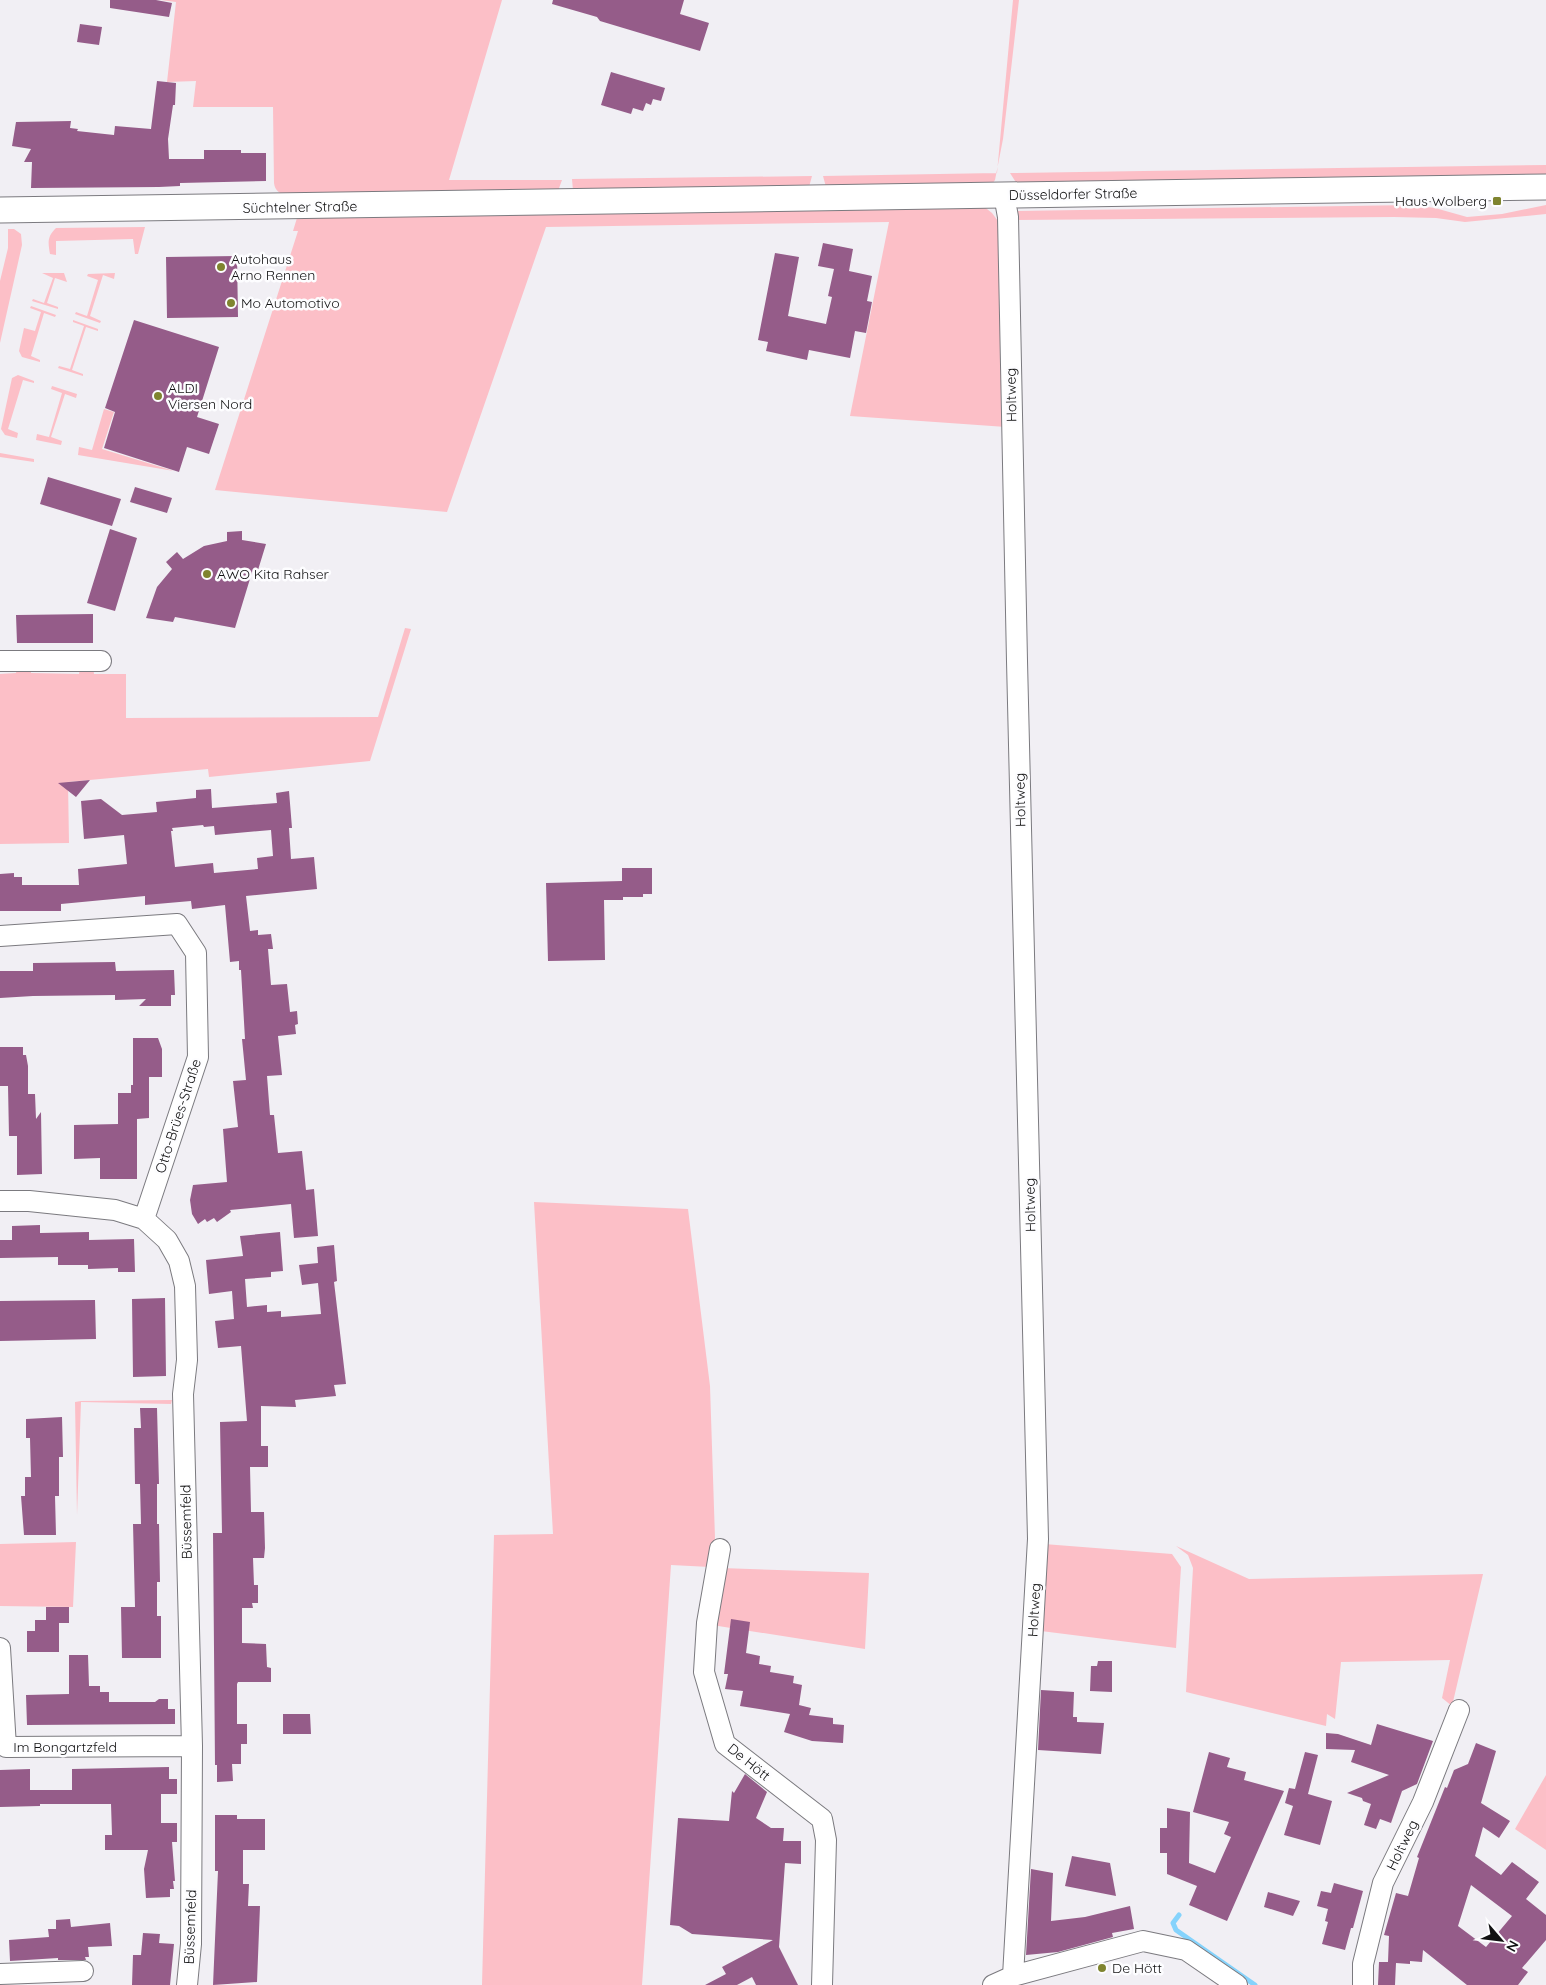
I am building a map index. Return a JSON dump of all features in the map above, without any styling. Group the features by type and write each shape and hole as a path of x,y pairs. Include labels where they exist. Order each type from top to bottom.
{"main road":[{"name":"Düsseldorfer Straße","path":"600,202 1004,194 1546,187"},
{"name":"Süchtelner Straße","path":"0,210 600,202"}],"street":[{"name":"Holtweg","path":"1004,194 1008,217 1016,651 1038,1539 1014,1976"},
{"path":"0,661 101,661"},
{"name":"Otto-Brües-Straße","path":"0,936 178,924 196,953 198,1057 144,1219"},
{"name":"Büssemfeld","path":"0,1201 29,1201 115,1210 144,1219 167,1240 179,1261 185,1286 186,1360 183,1394 192,1746 191,1944 187,1985"},
{"name":"De Hött","path":"720,1549 706,1624 704,1672 725,1744 822,1819 826,1840 822,1985"},
{"name":"Im Bongartzfeld","path":"0,1648 6,1747 192,1746"},
{"name":"Holtweg","path":"1363,1985 1362,1964 1383,1883 1423,1802 1459,1710"},
{"path":"993,1985 1014,1976 1143,1941 1186,1950 1237,1985"},
{"path":"0,1974 31,1979 83,1971"}],"shaded area":[{"path":"161,0 502,0 449,180 562,180 558,191 284,195 277,190 274,183 273,107 193,107 196,81 167,82 176,2"},
{"path":"1013,0 1019,0 1003,139 998,167"},
{"path":"1546,165 1546,176 1017,184 1010,173"},
{"path":"996,173 992,184 826,187 823,176"},
{"path":"812,176 809,187 573,191 572,179"},
{"path":"982,205 998,221 998,260 1005,267 1006,427 850,416 889,222 546,227 447,512 215,490 298,231 293,231 297,218 309,215"},
{"path":"1411,205 1435,208 1467,217 1502,214 1546,205 1546,214 1465,222 1436,218 1394,217 1015,220 1017,211"},
{"path":"145,227 138,254 135,254 133,239 56,241 56,255 50,254 49,240 56,228"},
{"path":"8,229 14,229 21,234 22,245 0,343 0,281 8,248"},
{"path":"42,273 64,273 67,282 55,278 47,303 58,307 58,309 32,301 33,299 44,303 53,278"},
{"path":"115,273 114,279 103,275 90,316 101,321 100,323 75,314 76,312 87,316 98,280 87,276 88,274"},
{"path":"31,306 56,315 55,317 44,313 31,356 40,360 40,362 22,357 19,351 24,328 35,331 41,312 30,308"},
{"path":"73,320 98,329 98,331 86,327 72,370 83,374 83,376 58,368 59,366 70,369 84,326 73,322"},
{"path":"18,375 34,381 34,383 23,380 8,429 18,433 17,438 5,435 1,429 12,378"},
{"path":"52,386 77,394 76,398 65,394 51,437 62,441 61,445 36,440 37,434 49,437 62,393 51,389"},
{"path":"104,409 114,412 102,449 174,471 78,455 79,447 92,450"},
{"path":"0,453 34,459 34,462 0,457"},
{"path":"405,628 411,629 370,761 209,777 208,769 68,782 69,843 0,844 0,674 16,673 17,668 31,668 31,673 79,674 80,667 93,666 94,674 126,674 126,718 378,717"},
{"path":"534,1202 688,1209 710,1386 715,1538 710,1567 671,1565 642,1985 482,1985 494,1535 553,1534"},
{"path":"172,1400 171,1404 81,1402 77,1515 75,1402"},
{"path":"76,1542 73,1607 0,1606 0,1544"},
{"path":"1044,1544 1172,1554 1181,1567 1176,1648 1041,1631"},
{"path":"1176,1546 1249,1579 1483,1574 1452,1706 1442,1698 1450,1660 1341,1662 1335,1719 1327,1714 1326,1726 1186,1692 1193,1568 1188,1555"},
{"path":"721,1568 869,1573 865,1649 712,1625"},
{"path":"1546,1775 1546,1850 1515,1829"}],"building":[{"path":"110,0 156,0 172,3 169,17 110,8"},
{"path":"553,0 684,0 680,14 709,23 700,51 600,21 597,17 552,4"},
{"path":"80,24 102,27 99,45 77,42"},
{"path":"611,72 665,88 661,101 653,99 651,105 646,103 643,111 633,108 631,114 601,105"},
{"path":"157,81 176,83 175,105 173,105 168,139 169,159 204,159 204,150 241,150 241,153 266,153 266,181 180,183 180,186 159,187 31,188 32,162 24,162 31,149 12,146 16,122 71,121 70,128 78,129 77,131 114,135 115,126 151,129"},
{"path":"823,243 853,249 849,271 872,276 867,301 872,302 866,333 855,331 850,358 809,350 807,360 766,351 768,342 758,340 775,253 799,257 788,316 826,324 832,297 828,296 834,269 818,266"},
{"path":"237,256 238,317 167,318 166,257"},
{"path":"134,320 219,347 197,417 219,424 209,454 187,447 179,472 104,448 115,412 105,408"},
{"path":"48,477 121,499 112,526 40,504"},
{"path":"135,487 172,498 167,513 130,502"},
{"path":"110,529 137,538 115,611 87,603"},
{"path":"242,531 242,540 266,544 258,570 253,569 235,628 175,617 173,622 146,618 157,587 172,569 166,562 177,552 183,559 204,546 227,541 227,532"},
{"path":"93,614 93,643 17,643 16,615"},
{"path":"90,780 76,797 58,783"},
{"path":"211,789 212,808 277,803 276,793 289,791 292,828 289,828 291,859 314,857 317,889 246,896 250,931 258,930 258,935 271,934 273,949 268,949 271,985 287,984 290,1012 297,1011 298,1024 295,1025 296,1034 278,1036 282,1075 267,1076 270,1115 274,1115 278,1153 302,1151 306,1190 314,1189 318,1236 294,1238 291,1204 230,1210 231,1212 217,1222 214,1218 207,1222 205,1219 198,1224 192,1214 190,1200 193,1185 227,1182 223,1129 238,1127 233,1081 246,1080 242,1039 245,1039 241,970 239,970 239,961 230,962 225,905 192,909 191,901 145,905 145,896 61,904 61,911 0,911 0,874 14,873 14,877 22,877 22,885 79,885 78,869 127,864 124,835 84,839 81,801 101,799 122,815 157,812 156,802 196,798 196,790","holes":["203,825 204,827 214,826 215,835 271,830 273,856 257,858 258,869 214,873 213,863 175,867 172,828"]},
{"path":"622,868 652,868 652,894 643,894 643,897 623,897 623,900 604,900 605,960 548,961 546,883 622,881"},
{"path":"115,962 116,971 174,970 175,995 171,995 171,1006 139,1006 146,999 115,1000 115,995 0,998 0,971 33,971 33,963"},
{"path":"133,1038 158,1038 162,1049 162,1077 149,1077 149,1118 137,1119 137,1179 100,1179 100,1158 74,1159 74,1125 118,1124 118,1093 131,1093 131,1085 133,1085"},
{"path":"0,1047 23,1047 23,1055 26,1055 28,1094 35,1094 36,1119 41,1112 42,1174 17,1175 17,1136 9,1136 8,1086 0,1086"},
{"path":"40,1225 40,1233 89,1232 89,1240 134,1239 135,1272 118,1272 118,1268 88,1269 88,1265 58,1265 58,1257 0,1258 0,1240 12,1240 12,1226"},
{"path":"280,1232 283,1271 271,1272 271,1277 245,1279 247,1307 267,1305 267,1312 281,1311 281,1317 321,1314 318,1283 302,1285 299,1265 318,1263 317,1247 334,1245 337,1281 334,1282 346,1384 334,1385 336,1396 295,1400 296,1407 261,1406 261,1446 268,1446 268,1467 250,1467 251,1512 264,1512 265,1548 264,1558 253,1558 254,1585 258,1585 258,1603 252,1603 253,1608 242,1608 242,1643 266,1644 267,1667 271,1668 271,1682 238,1682 237,1724 247,1724 247,1744 241,1744 241,1764 232,1764 233,1781 217,1782 217,1765 215,1765 213,1533 222,1533 220,1422 247,1421 241,1346 218,1348 215,1321 234,1319 232,1291 209,1294 206,1260 243,1256 240,1236"},
{"path":"165,1298 166,1376 133,1377 132,1299"},
{"path":"95,1300 96,1339 0,1341 0,1301"},
{"path":"140,1408 157,1408 159,1484 157,1484 157,1524 159,1524 160,1582 157,1582 157,1616 161,1616 161,1658 122,1658 121,1607 135,1607 133,1524 141,1524 140,1484 135,1484 134,1428 141,1428"},
{"path":"62,1417 63,1457 59,1457 59,1496 55,1496 56,1535 24,1535 21,1496 25,1496 25,1477 31,1477 30,1438 26,1438 26,1419"},
{"path":"46,1607 69,1607 69,1623 59,1623 59,1652 27,1652 27,1631 35,1631 35,1620 46,1620"},
{"path":"731,1619 750,1622 746,1653 760,1656 759,1664 771,1666 770,1672 794,1676 793,1683 802,1685 799,1705 811,1708 809,1715 833,1718 833,1724 844,1725 843,1743 812,1741 784,1732 790,1714 740,1706 743,1691 725,1689 728,1674 724,1674"},
{"path":"69,1655 88,1655 89,1686 100,1686 100,1692 109,1692 109,1702 155,1702 159,1699 168,1699 168,1709 175,1709 175,1724 27,1725 26,1695 69,1694"},
{"path":"1098,1661 1112,1661 1112,1692 1090,1691 1091,1666 1097,1666"},
{"path":"1041,1690 1074,1692 1073,1717 1077,1717 1077,1722 1104,1723 1101,1754 1038,1750"},
{"path":"283,1714 310,1714 311,1734 283,1734"},
{"path":"1377,1724 1433,1741 1417,1784 1402,1791 1391,1823 1380,1819 1376,1829 1364,1825 1371,1804 1363,1801 1362,1798 1347,1793 1389,1775 1351,1762 1355,1750 1326,1749 1326,1733 1338,1734 1371,1745"},
{"path":"1476,1743 1496,1751 1481,1803 1510,1821 1499,1838 1483,1827 1475,1856 1501,1875 1512,1862 1539,1882 1526,1899 1546,1915 1546,1940 1522,1968 1528,1972 1518,1985 1467,1985 1423,1950 1422,1962 1410,1961 1410,1964 1396,1963 1395,1985 1378,1985 1379,1962 1388,1962 1389,1936 1384,1935 1396,1893 1408,1896 1419,1858 1417,1857 1445,1787 1447,1788 1454,1770 1468,1764","holes":["1471,1885 1512,1916 1486,1947 1458,1926"]},
{"path":"1209,1752 1230,1758 1227,1767 1246,1772 1244,1780 1284,1791 1227,1921 1189,1905 1197,1886 1167,1874 1167,1853 1160,1853 1160,1828 1167,1828 1167,1808 1190,1812 1189,1863 1215,1873 1231,1837 1224,1834 1229,1822 1193,1812"},
{"path":"1305,1752 1318,1755 1308,1794 1332,1801 1320,1845 1284,1835 1293,1806 1285,1803 1289,1788 1295,1789"},
{"path":"169,1767 169,1779 177,1779 177,1794 161,1794 161,1823 177,1823 177,1842 172,1842 175,1881 173,1881 174,1889 170,1889 170,1897 146,1898 144,1869 148,1850 105,1850 105,1835 112,1835 111,1804 40,1804 40,1806 0,1807 0,1770 30,1769 30,1790 72,1790 72,1769"},
{"path":"745,1774 767,1792 756,1818 771,1828 784,1828 783,1841 801,1841 801,1864 785,1863 779,1947 798,1985 756,1985 752,1977 737,1985 705,1985 726,1974 722,1967 773,1940 692,1934 679,1926 670,1925 678,1818 729,1821 732,1791 734,1793"},
{"path":"215,1815 237,1815 237,1819 265,1819 265,1850 243,1850 243,1884 249,1884 248,1906 260,1906 257,1982 213,1985 218,1871 215,1871"},
{"path":"1072,1856 1110,1863 1116,1896 1065,1886"},
{"path":"1031,1869 1053,1873 1051,1921 1085,1917 1130,1906 1134,1929 1112,1933 1113,1937 1058,1952 1026,1955"},
{"path":"1334,1883 1363,1891 1345,1950 1322,1944 1328,1922 1325,1921 1328,1909 1317,1906 1321,1891 1331,1893"},
{"path":"1268,1892 1300,1901 1293,1916 1264,1907"},
{"path":"70,1919 71,1927 110,1923 112,1946 88,1947 89,1957 85,1957 86,1960 58,1960 58,1958 10,1961 9,1940 49,1937 48,1929 56,1929 56,1920"},
{"path":"143,1933 160,1934 159,1943 174,1944 170,1985 132,1985 133,1955 141,1955"}],"waterway":[{"path":"1179,1915 1173,1923 1176,1930 1255,1985"}],"place":[{"name":"Haus Wolberg","path":"1497,201"},
{"name":"Autohaus Arno Rennen","path":"221,267"},
{"name":"Mo Automotivo","path":"231,303"},
{"name":"ALDI Viersen Nord","path":"158,396"},
{"name":"AWO Kita Rahser","path":"207,574"},
{"name":"De Hött","path":"1102,1968"}]}
